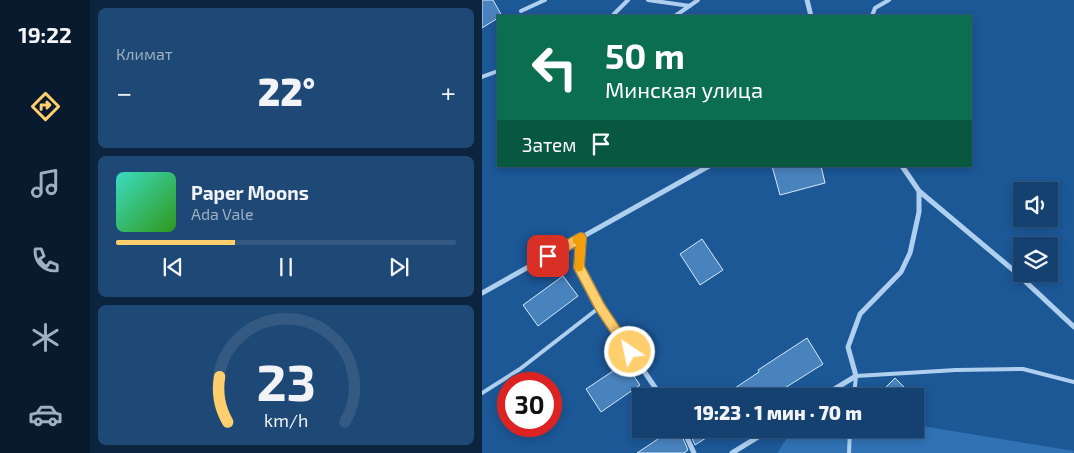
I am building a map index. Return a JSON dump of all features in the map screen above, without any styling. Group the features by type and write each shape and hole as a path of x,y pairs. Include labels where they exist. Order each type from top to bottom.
{"street":[{"path":"807,0 811,15"},
{"path":"482,293 707,167"},
{"path":"903,167 919,191 1012,269 1074,327"},
{"path":"837,388 856,376 848,347 860,314 901,272 910,253 917,220 919,191"},
{"path":"581,238 579,267 600,307 656,388"},
{"path":"687,438 694,453"},
{"path":"732,453 756,438"}],"lane":[{"path":"521,11 545,0"},
{"path":"613,15 628,0"},
{"path":"648,0 690,6"},
{"path":"676,15 698,0"},
{"path":"872,15 875,8 889,0"},
{"path":"482,77 497,71"},
{"path":"482,393 520,369 600,307"},
{"path":"855,388 856,376 956,370 1023,369 1074,382"},
{"path":"849,453 850,438"}],"shaded area":[{"path":"924,426 1074,451 1073,453 777,453 787,438 924,438"}],"building":[{"path":"482,0 493,0 501,15 497,15 497,19 482,28"},
{"path":"772,167 821,167 825,183 780,195"},
{"path":"702,239 723,270 700,285 680,254"},
{"path":"563,276 578,296 538,326 523,305"},
{"path":"807,338 823,364 785,388 735,388 759,372 758,370"},
{"path":"625,363 640,385 632,388 632,391 601,412 586,389"},
{"path":"895,378 905,388 885,388"},
{"path":"660,438 683,438 688,450 684,453 637,453"},
{"path":"692,438 706,438 695,445"}],"slow traffic":[{"path":"577,240 581,238 579,267"}],"route":[{"path":"548,256 581,238 579,267 600,307 630,352"}]}
